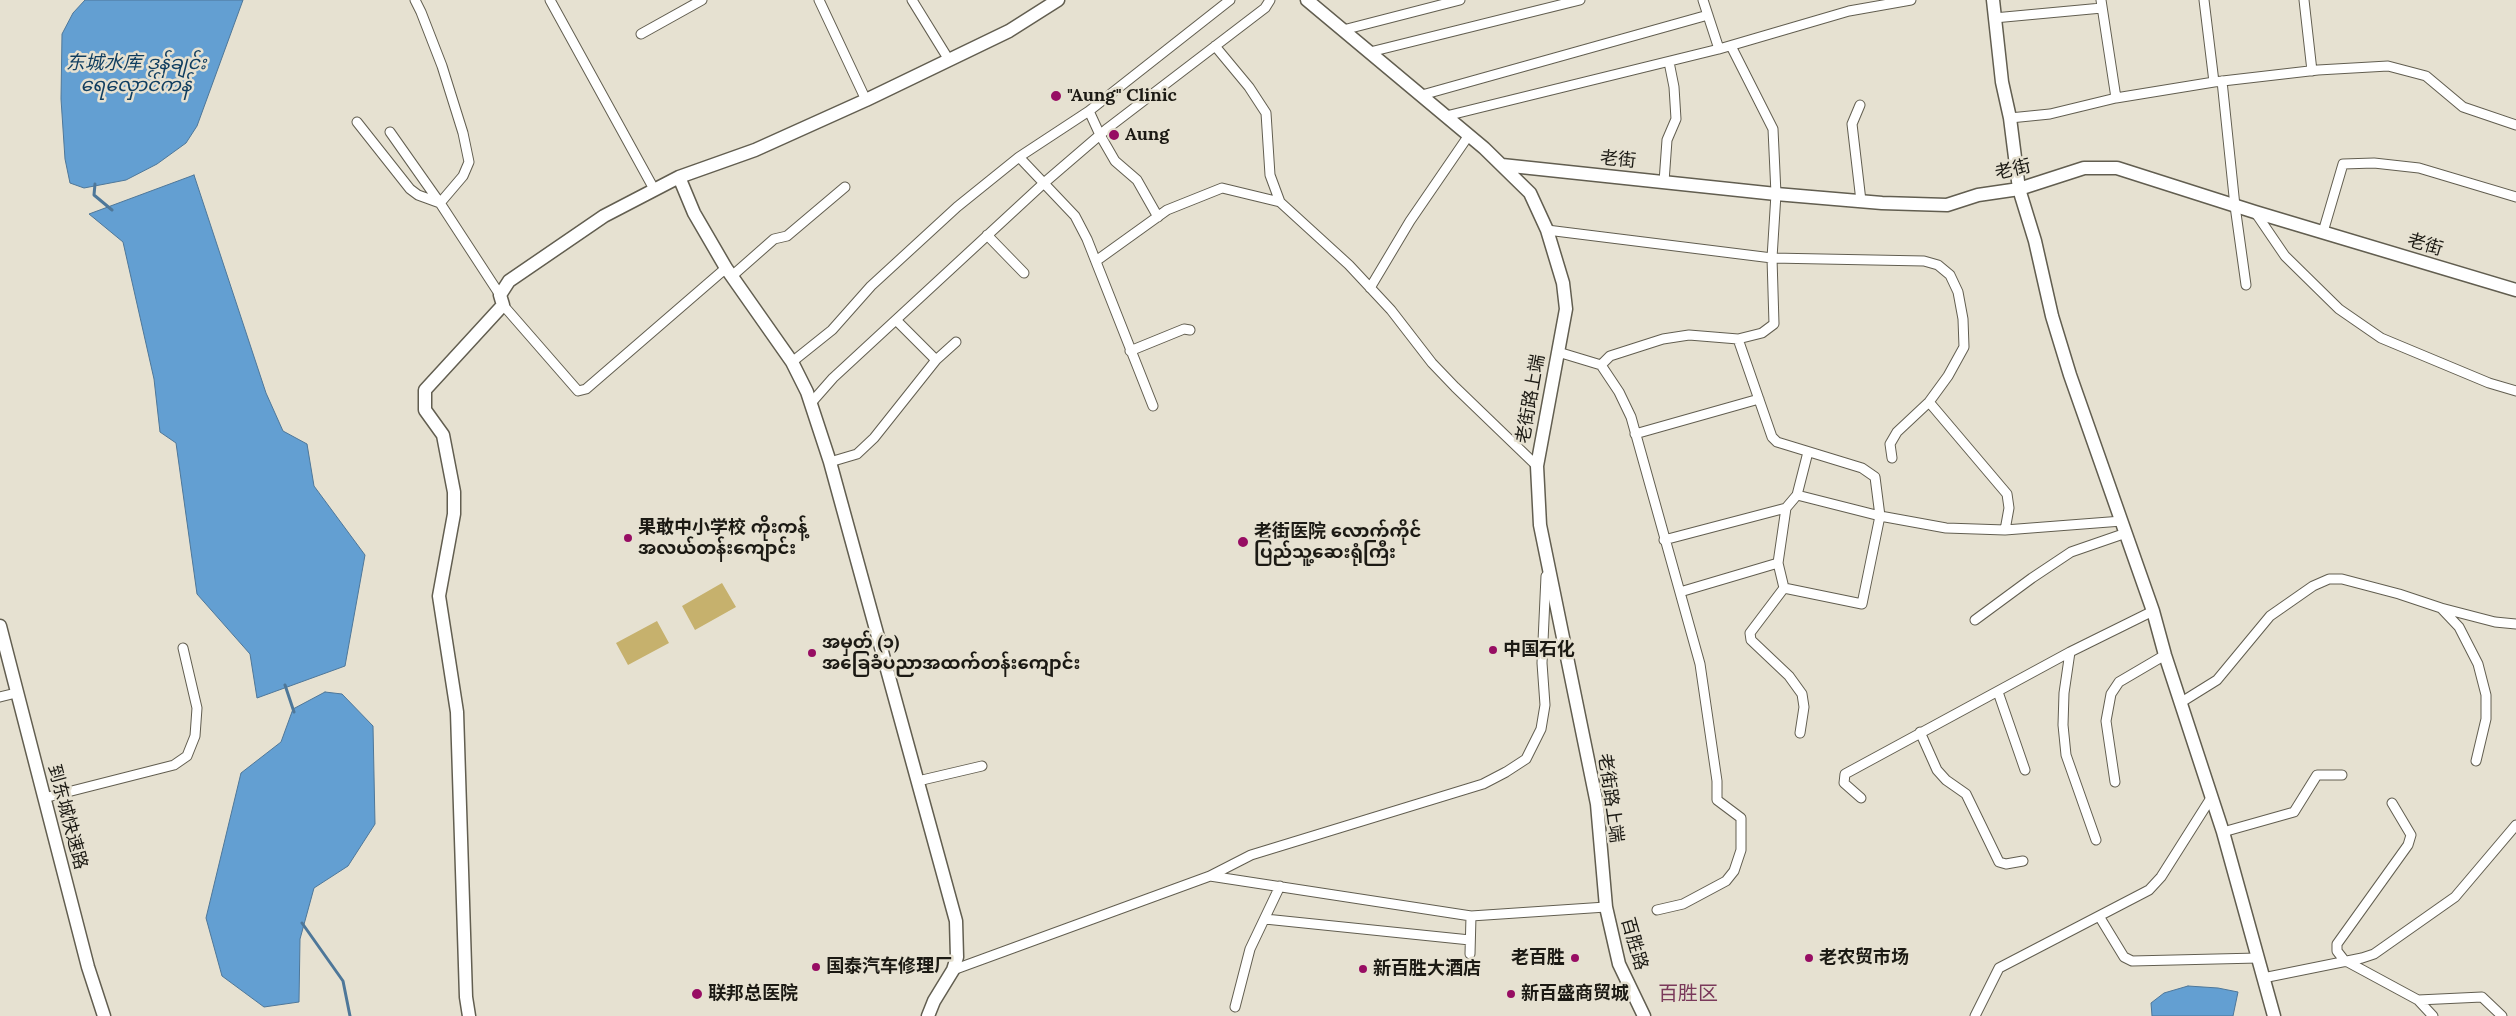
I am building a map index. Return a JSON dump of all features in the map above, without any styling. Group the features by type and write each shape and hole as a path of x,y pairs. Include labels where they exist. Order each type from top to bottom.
{"street":[{"path":"415,0 422,12 442,66 463,133 468,162 463,176 440,203"},
{"path":"550,0 654,189"},
{"path":"641,34 702,0"},
{"path":"819,0 866,100"},
{"path":"912,0 949,60"},
{"path":"469,1016 466,997 457,712 439,596 454,514 454,492 444,435 425,410 425,390 502,300 509,281 604,216 654,189 755,150 866,100 1009,31 1058,0"},
{"path":"792,362 832,330 871,286 957,207 1020,157 1089,111 1230,0"},
{"path":"811,403 833,378 1044,183 1100,135 1265,8 1270,0"},
{"name":"老街路上端","path":"1307,0 1422,95 1502,165 1530,192 1546,230 1563,283 1566,309 1537,466 1540,525 1597,804 1606,907"},
{"path":"1343,30 1460,0"},
{"path":"1370,52 1580,0"},
{"path":"1703,0 1719,49"},
{"path":"1446,116 1731,46 1849,11 1911,0"},
{"path":"1993,0 2002,82 2010,118 2019,188 2035,242 2052,316 2070,375 2153,612 2180,703 2223,832 2274,1016"},
{"path":"2204,0 2218,81 2246,284"},
{"path":"2304,0 2312,71"},
{"path":"1994,18 2102,2 2116,98"},
{"path":"1422,95 1708,15"},
{"path":"1215,46 1249,88 1266,113 1270,175 1280,202 1349,265 1455,387 1537,466"},
{"path":"1602,365 1610,356 1663,339 1689,335 1738,339 1762,334 1774,324 1772,258 1776,194 1773,129 1731,46"},
{"path":"1664,182 1666,140 1676,119 1674,87 1669,62"},
{"path":"2010,118 2050,114 2116,98 2218,81 2312,71 2388,66 2426,76 2463,107 2516,125"},
{"path":"1860,105 1852,124 1861,201"},
{"path":"1089,111 1115,161 1137,180 1158,217"},
{"path":"357,122 410,189 418,195 440,203"},
{"path":"390,132 440,203 502,300 578,391 586,390 729,272 774,239 786,236 845,187"},
{"path":"1370,288 1410,221 1469,135"},
{"path":"1020,157 1074,216 1096,261 1153,406"},
{"path":"2323,232 2343,164 2374,163 2418,168 2516,197"},
{"name":"老街","path":"1502,165 1776,194 1861,201 1947,205 1978,195 2019,188 2084,168 2117,168 2234,206 2516,290"},
{"path":"679,178 694,213 729,272 792,362 811,403 830,462 956,920 957,947 953,970 934,1001 928,1016"},
{"path":"1096,261 1158,217 1185,202 1222,188 1280,202"},
{"path":"2255,212 2285,256 2339,309 2381,338 2489,383 2516,391"},
{"path":"1546,230 1772,258 1924,261 1938,265 1950,275 1958,292 1963,319 1964,346 1948,376 1929,402 1897,432 1890,444 1892,458"},
{"path":"987,235 1024,273"},
{"path":"896,320 936,360"},
{"path":"1130,351 1184,329 1190,330"},
{"path":"1738,339 1772,437 1777,442 1870,472 1874,477 1880,516 1862,604 1784,588"},
{"path":"830,462 857,454 936,360 956,342"},
{"path":"1558,352 1602,365 1619,392 1635,434 1700,664 1717,781 1717,800 1741,818 1741,850 1734,871 1726,881 1684,904 1656,910"},
{"path":"1635,434 1759,399"},
{"path":"1929,402 2007,494 2009,508 2005,530"},
{"path":"1784,588 1778,563 1786,508 1797,495 1808,452"},
{"path":"1797,495 1880,516 1946,528 2005,530 2124,527"},
{"path":"1664,540 1786,508"},
{"path":"1975,620 2071,552 2124,527"},
{"path":"953,970 1210,876 1251,855 1483,784 1526,759 1541,729 1545,705 1542,663 1547,560"},
{"path":"1680,592 1778,563"},
{"path":"2180,703 2217,680 2270,616 2313,586 2329,579 2342,579 2495,622 2516,624"},
{"path":"1784,588 1750,633 1751,640 1789,676 1802,694 1804,707 1800,733"},
{"path":"2441,608 2459,626 2478,664 2486,696 2486,719 2476,761"},
{"path":"1861,798 1844,783 1844,774 2070,652 2153,612"},
{"name":"到东城快速路","path":"0,626 88,967 104,1016"},
{"path":"44,798 174,765 187,756 195,736 197,708 183,648"},
{"path":"2070,652 2064,693 2063,725 2066,755 2096,840"},
{"path":"2114,782 2106,721 2111,694 2119,682 2165,655"},
{"path":"1998,692 2024,770"},
{"path":"0,697 16,693"},
{"path":"1920,732 1937,770 1946,780 1966,794 1999,862 2006,864 2023,861"},
{"path":"918,781 982,766"},
{"path":"2223,832 2294,812 2317,775 2342,775"},
{"path":"1975,1016 1999,968 2149,890 2161,877 2211,798"},
{"path":"2392,803 2411,835 2408,845 2337,944 2338,951 2344,960 2418,1000 2433,1016"},
{"path":"2263,978 2374,954 2455,897 2516,825"},
{"path":"1210,876 1470,916 1606,907"},
{"path":"1235,1007 1250,950 1280,886"},
{"name":"百胜路","path":"1606,907 1619,964 1644,1016"},
{"path":"1470,916 1470,954"},
{"path":"2099,916 2124,957 2132,961 2258,958"},
{"path":"1265,918 1470,940"},
{"path":"2418,1000 2482,997 2502,1016"}],"shaded area":[{"path":"722,583 736,607 695,630 682,606"},
{"path":"657,621 669,643 628,665 616,643"}],"water":[{"name":"东城水库 ဒွန်ချင်း ရေလှောင်ကန်","path":"85,0 243,0 197,126 186,143 157,164 126,180 84,188 70,183 65,159 61,99 62,34 73,13"},
{"path":"194,175 266,393 283,431 307,444 314,486 365,555 345,666 257,698 250,654 197,594 176,443 160,432 154,379 123,242 89,214"},
{"path":"325,692 342,694 373,726 375,824 348,866 314,888 300,939 299,1002 264,1007 222,976 206,918 241,773 281,742 293,709"},
{"path":"2188,986 2218,988 2238,992 2233,1016 2152,1016 2151,1003 2164,993"}],"waterway":[{"path":"95,184 94,195 112,210"},
{"path":"285,685 294,712"},
{"path":"302,923 343,981 350,1016"}],"place":[{"name":"\"Aung\" Clinic","path":"1056,96"},
{"name":"Aung","path":"1114,135"},
{"name":"果敢中小学校 ကိုးကန့် အလယ်တန်းကျောင်း","path":"628,538"},
{"name":"老街医院 လောက်ကိုင် ပြည်သူ့ဆေးရုံကြီး","path":"1243,542"},
{"name":"中国石化","path":"1493,650"},
{"name":"အမှတ် (၁) အခြေခံပညာအထက်တန်းကျောင်း","path":"812,653"},
{"name":"老百胜","path":"1575,958"},
{"name":"老农贸市场","path":"1809,958"},
{"name":"国泰汽车修理厂","path":"816,967"},
{"name":"新百胜大酒店","path":"1363,969"},
{"name":"联邦总医院","path":"697,994"},
{"name":"新百盛商贸城","path":"1511,994"}],"district":[{"name":"百胜区","path":"1688,994"}]}
